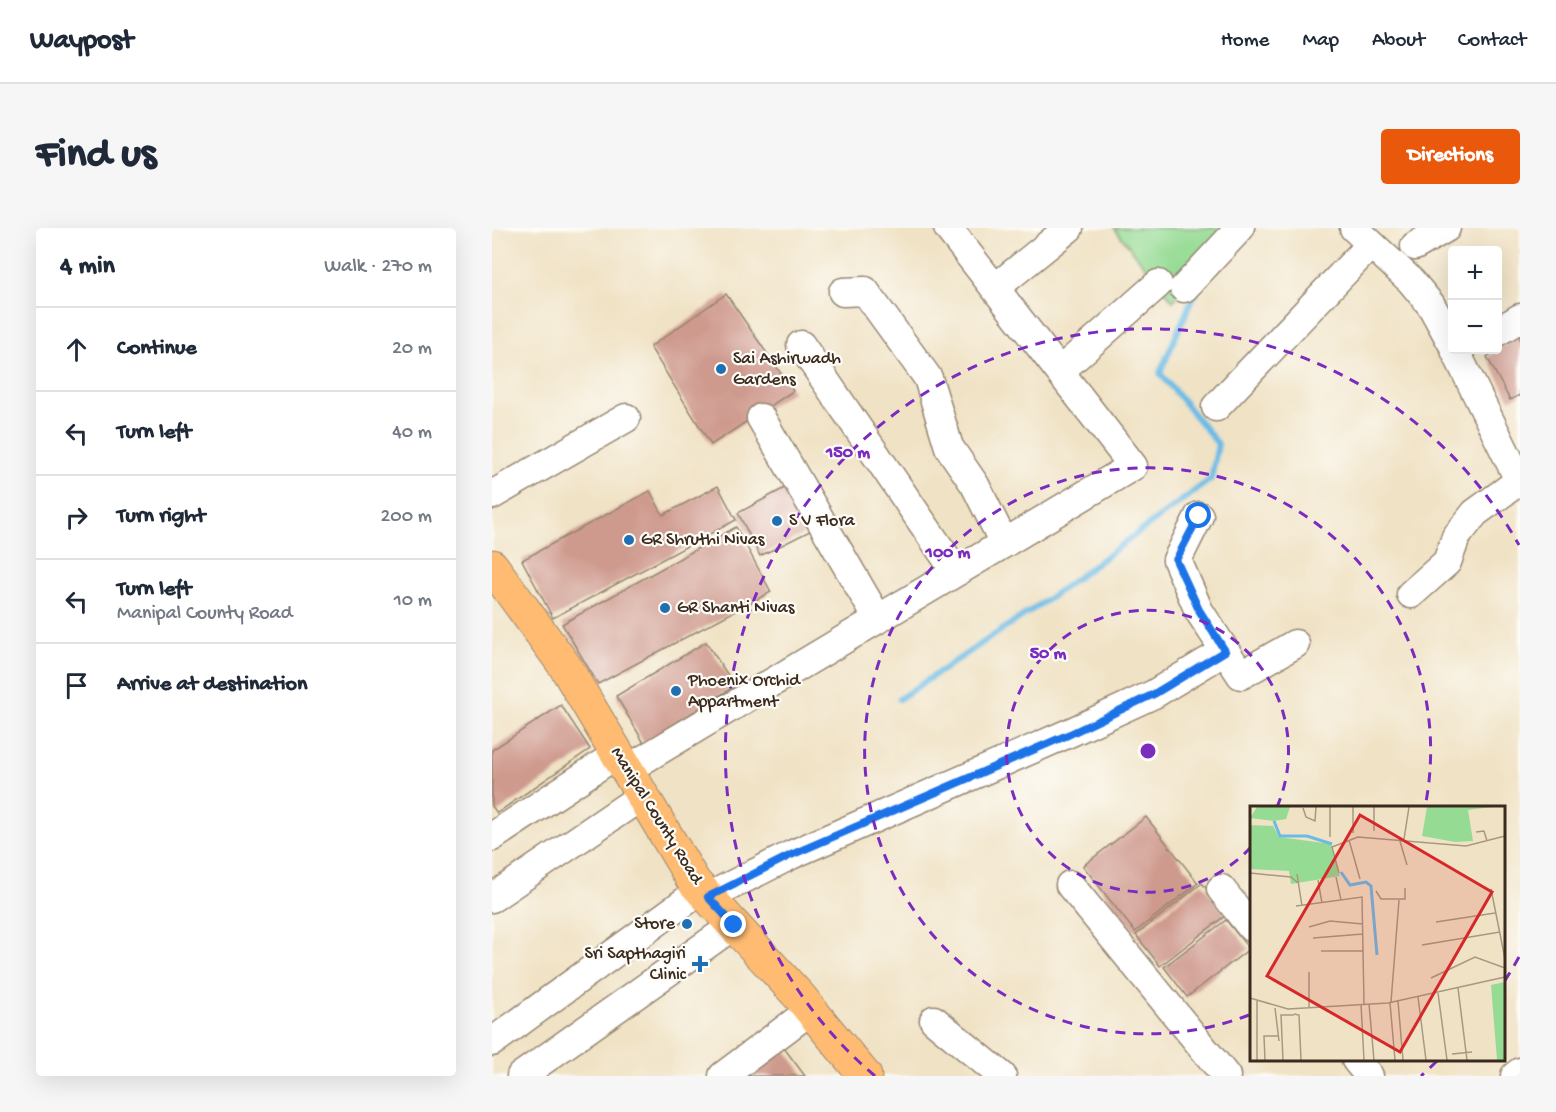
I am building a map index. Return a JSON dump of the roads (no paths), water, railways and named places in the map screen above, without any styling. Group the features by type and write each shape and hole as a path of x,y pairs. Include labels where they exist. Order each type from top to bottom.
{"main road":[{"name":"Manipal County Road","path":"492,566 565,666 694,882 811,1010 865,1076"}],"street":[{"path":"492,837 628,773 1133,466 948,228"},
{"path":"995,288 1069,228"},
{"path":"1060,371 1171,286 1239,228"},
{"path":"1415,246 1446,228"},
{"path":"1216,407 1363,236 1411,281 1431,305 1448,336"},
{"path":"843,292 865,291 928,378 949,447 975,485 1004,543"},
{"path":"1502,329 1520,318"},
{"path":"801,345 956,572"},
{"path":"1411,594 1447,562 1456,537 1475,513 1520,481 1457,354"},
{"path":"492,495 626,418"},
{"path":"761,418 878,619"},
{"path":"1199,516 1176,560 1199,610 1241,675 1295,644"},
{"path":"492,1042 705,893 1070,734 1154,694 1225,651"},
{"path":"492,898 628,773"},
{"path":"1070,885 1226,1076"},
{"path":"1221,889 1250,926"},
{"path":"521,1076 734,925"},
{"path":"723,1076 811,1010"},
{"path":"933,1020 1002,1076"},
{"path":"1358,1061 1369,1076"},
{"path":"1515,1076 1520,1072"}],"waterway":[{"path":"899,699 1051,597 1211,479 1218,444 1160,373 1196,294"}],"place":[{"name":"Sai Ashirwadh Gardens","path":"721,369"},
{"name":"S V Flora","path":"777,521"},
{"name":"GR Shruthi Nivas","path":"629,540"},
{"name":"GR Shanti Nivas","path":"665,608"},
{"name":"Phoenix Orchid Appartment","path":"676,691"},
{"name":"Store","path":"687,924"},
{"name":"Sri Sapthagiri Clinic","path":"700,964"}]}
